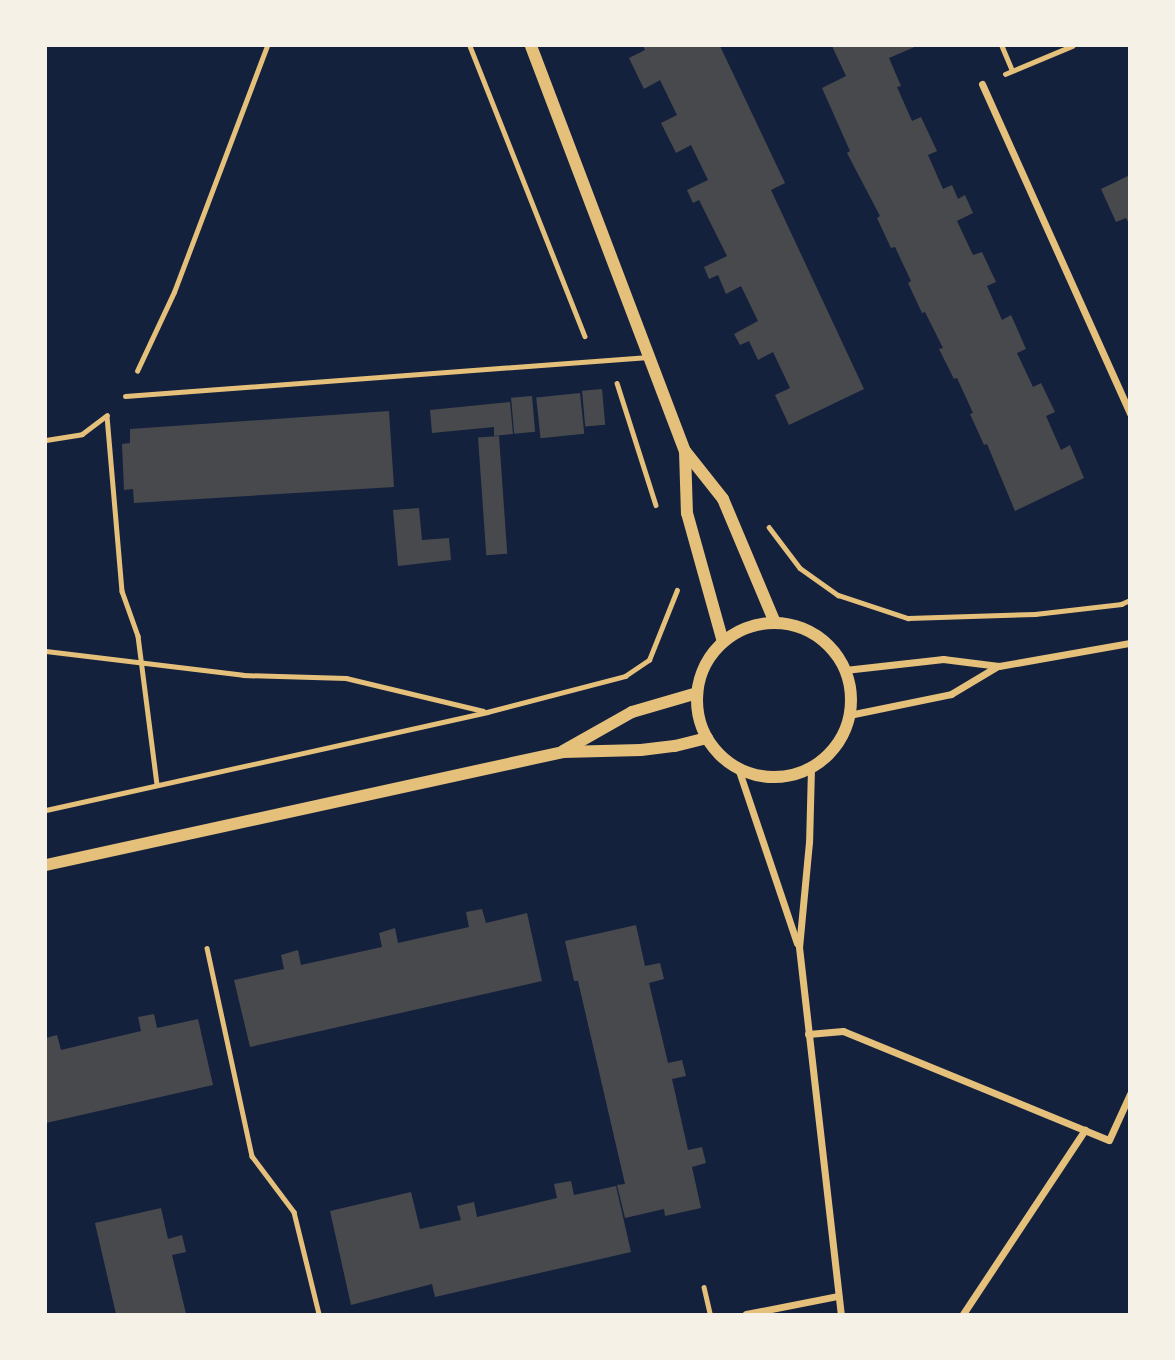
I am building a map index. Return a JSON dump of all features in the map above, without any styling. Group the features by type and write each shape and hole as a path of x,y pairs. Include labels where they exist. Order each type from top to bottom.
{"street":[{"path":"531,46 685,451 723,499 775,623"},
{"path":"982,84 1129,413"},
{"path":"685,451 687,513 723,642"},
{"path":"775,623 793,625 824,642 845,670 849,684 849,715 836,746 811,768 790,775 771,777 738,768 720,755 700,724 697,693 701,674 723,642 756,625 775,623"},
{"path":"845,670 943,659 999,666 1129,643"},
{"path":"849,715 951,694 999,666"},
{"path":"563,752 632,712 697,693"},
{"path":"46,865 563,752 641,750 675,746 707,738"},
{"path":"738,768 799,947"},
{"path":"811,768 810,842 799,947 841,1314"},
{"path":"808,1034 843,1031 1109,1140 1129,1094"},
{"path":"963,1314 1085,1130"},
{"path":"746,1314 838,1296"}],"lane":[{"path":"125,396 649,356"}],"path":[{"path":"46,440 82,434 107,415 125,396 174,292 267,46"},
{"path":"470,46 577,317 597,360 616,382 659,514"},
{"path":"1002,46 1013,71"},
{"path":"982,84 1072,46"},
{"path":"107,415 122,591 138,636 157,785"},
{"path":"765,521 800,568 838,595 908,618 1035,614 1121,604 1129,600"},
{"path":"46,810 487,712 625,676 649,660 680,581"},
{"path":"46,651 243,675 346,678 487,712"},
{"path":"207,948 252,1156 294,1212 319,1314"},
{"path":"704,1287 710,1314"}],"building":[{"path":"643,46 720,46 785,183 771,190 864,389 789,425 775,395 790,388 773,352 758,360 749,341 740,345 734,334 758,321 741,286 726,294 718,275 709,279 704,267 727,256 699,200 693,203 687,190 708,180 691,145 676,153 661,123 677,115 660,80 644,89 629,58 645,50"},
{"path":"832,46 917,46 889,58 901,86 897,87 912,121 921,117 937,151 928,155 943,189 952,185 958,199 965,195 973,213 957,221 973,255 982,252 996,282 987,286 1002,320 1011,315 1026,349 1017,353 1033,387 1041,383 1055,412 1046,416 1061,450 1070,445 1084,478 1015,511 987,444 984,445 970,414 973,413 957,378 954,379 939,349 943,348 925,312 922,313 908,283 911,281 895,247 891,248 877,218 880,216 847,153 850,151 822,88 846,76"},
{"path":"1130,175 1130,226 1126,218 1116,222 1101,189"},
{"path":"602,389 605,425 585,427 582,391"},
{"path":"580,393 584,434 541,438 536,398"},
{"path":"532,396 535,432 514,434 511,398"},
{"path":"510,402 513,434 494,436 494,427 432,433 430,410"},
{"path":"389,411 394,487 134,503 133,489 124,490 122,444 130,443 130,429"},
{"path":"499,436 507,554 486,555 478,437"},
{"path":"419,508 422,540 449,538 451,560 398,566 393,510"},
{"path":"482,909 486,923 527,913 542,981 250,1047 234,980 284,969 281,955 298,950 301,965 382,947 379,933 395,928 398,943 469,927 466,912"},
{"path":"636,925 645,966 660,963 664,979 649,983 668,1063 682,1060 686,1076 672,1079 688,1150 702,1147 706,1163 692,1167 701,1208 665,1216 664,1209 625,1218 617,1185 625,1184 578,981 574,981 565,941"},
{"path":"154,1014 157,1028 198,1019 213,1085 46,1123 46,1038 57,1035 61,1050 141,1031 138,1017"},
{"path":"571,1181 574,1195 616,1186 631,1252 435,1297 432,1284 351,1305 330,1211 411,1192 420,1229 461,1220 457,1206 474,1202 477,1217 557,1198 554,1184"},
{"path":"161,1208 168,1239 182,1235 186,1252 172,1255 186,1314 116,1314 95,1223"}]}
